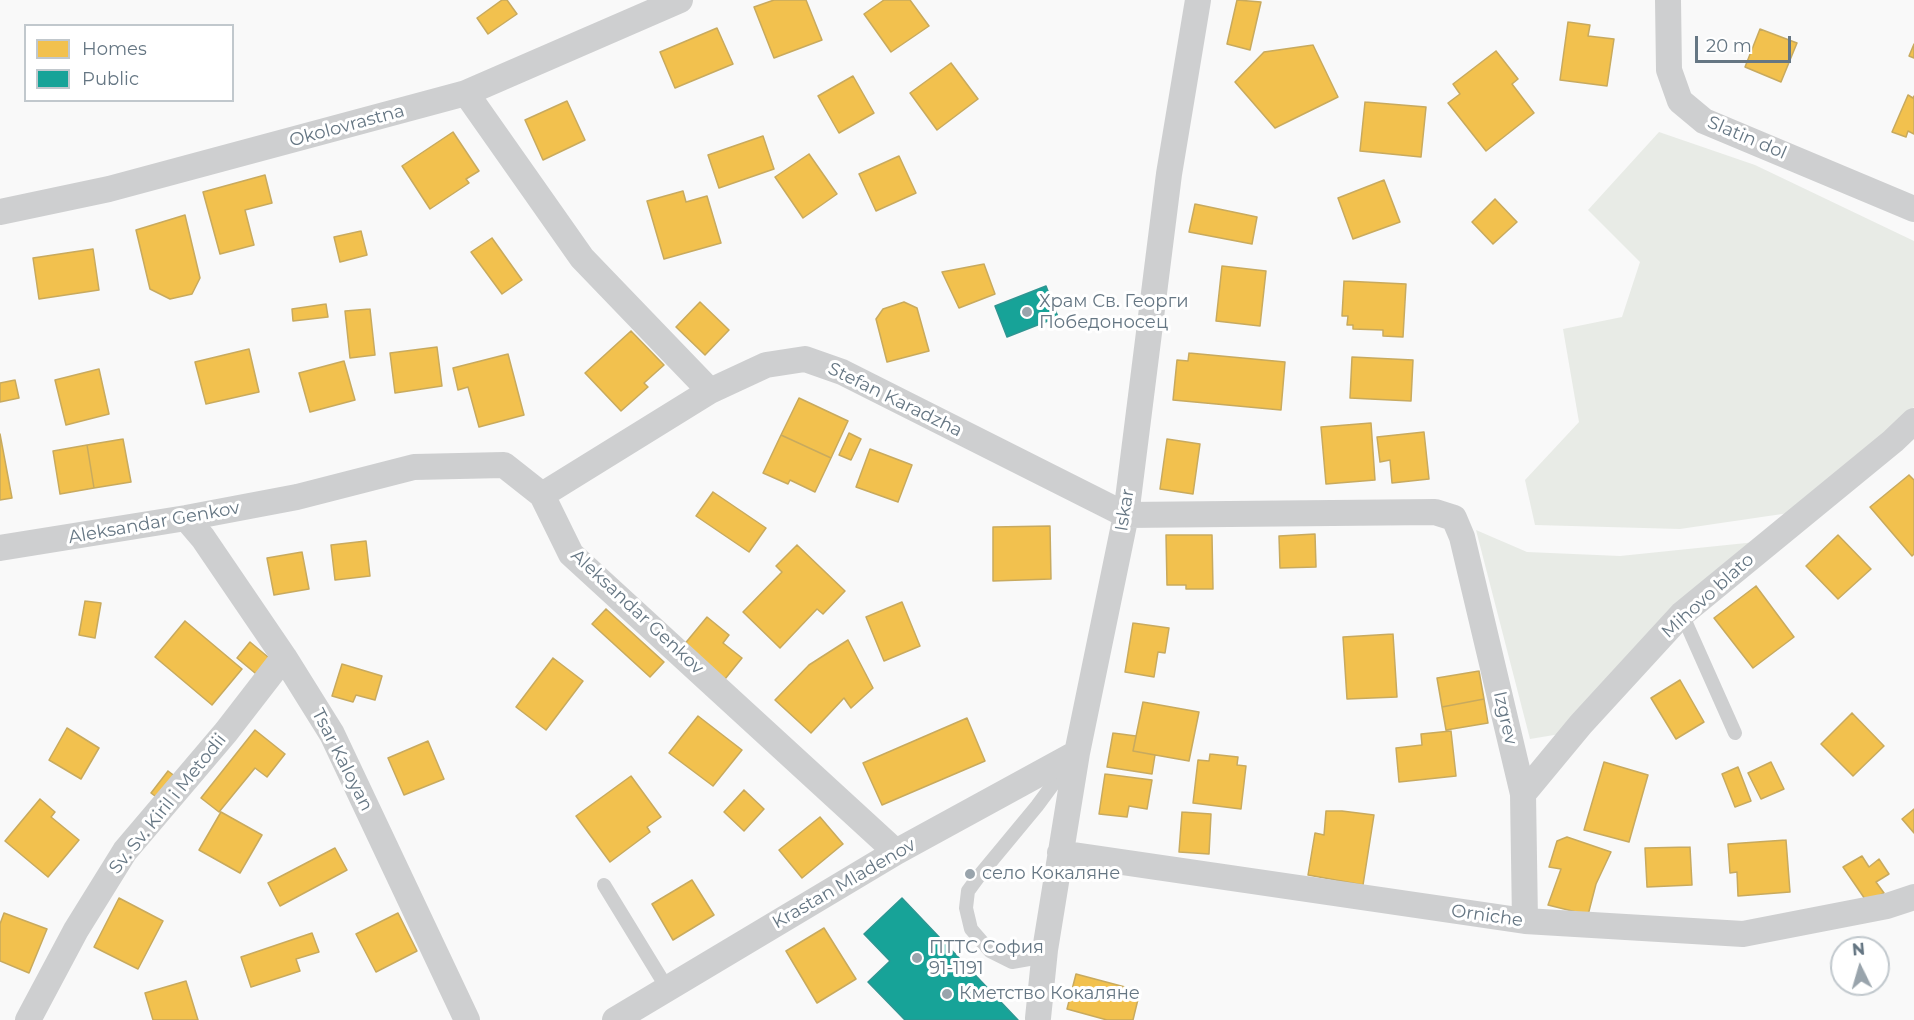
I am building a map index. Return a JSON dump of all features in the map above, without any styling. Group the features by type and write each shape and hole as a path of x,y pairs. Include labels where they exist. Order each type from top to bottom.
{"street":[{"name":"Okolovrastna","path":"0,212 109,189 466,93 680,0"},
{"name":"Iskar","path":"1038,1019 1045,950 1077,753 1126,515 1169,174 1198,0"},
{"name":"Slatin dol","path":"1668,0 1669,70 1680,101 1704,121 1914,208"},
{"path":"466,93 582,258 710,391"},
{"name":"Stefan Karadzha","path":"542,495 710,391 766,365 805,359 842,372 1126,515 1435,512 1454,518"},
{"name":"Mihovo blato","path":"1522,794 1581,724 1682,614 1893,441 1914,420"},
{"name":"Aleksandar Genkov","path":"0,548 297,498 414,467 504,465 542,495 571,554 896,852"},
{"name":"Tsar Kaloyan","path":"186,518 284,657 332,734 467,1020"},
{"name":"Izgrev","path":"1454,518 1462,537 1522,794 1525,921"},
{"name":"Sv. Sv. Kiril i Metodii","path":"28,1020 76,930 125,851 226,732 284,657"},
{"name":"Krastan Mladenov","path":"615,1020 896,852 1077,753"},
{"name":"Orniche","path":"1060,853 1525,921 1743,934 1887,906 1914,897"}],"lane":[{"path":"1682,614 1735,734"},
{"path":"1045,950 1029,959 1012,962 990,951 971,929 966,908 968,891 1077,753"},
{"path":"604,885 667,988"}],"shaded area":[{"path":"1659,132 1755,165 1914,241 1914,407 1885,437 1789,513 1680,529 1535,525 1525,480 1579,422 1563,329 1622,317 1640,262 1588,210"},
{"path":"1476,530 1527,552 1620,556 1756,542 1566,733 1530,739"}],"building: Homes":[{"path":"502,0 507,0 517,14 488,34 477,18"},
{"path":"774,0 806,0 822,40 774,58 754,7"},
{"path":"884,0 910,0 929,26 891,52 864,14"},
{"path":"1237,0 1261,2 1250,50 1227,44"},
{"path":"1568,22 1590,25 1588,36 1614,39 1607,86 1560,80"},
{"path":"717,28 733,64 675,88 660,52"},
{"path":"1760,29 1797,43 1781,82 1745,67"},
{"path":"1914,44 1914,58 1909,56"},
{"path":"1313,45 1338,97 1275,128 1235,82 1264,52"},
{"path":"1496,51 1518,79 1512,84 1534,113 1486,151 1448,103 1460,94 1453,84"},
{"path":"951,63 978,99 937,130 910,93"},
{"path":"853,76 874,113 839,133 818,96"},
{"path":"1908,95 1913,98 1914,96 1914,134 1908,131 1906,137 1892,132"},
{"path":"567,101 585,140 543,160 525,120"},
{"path":"1365,102 1426,107 1421,157 1360,151"},
{"path":"453,132 479,171 466,179 469,183 430,209 402,166"},
{"path":"763,136 774,169 719,188 708,155"},
{"path":"809,154 837,194 803,218 775,177"},
{"path":"899,156 916,193 876,211 859,174"},
{"path":"265,175 272,203 245,210 254,245 220,254 203,192"},
{"path":"1384,180 1400,222 1353,239 1338,198"},
{"path":"683,191 686,202 707,196 721,243 664,259 647,201"},
{"path":"1495,199 1517,222 1493,244 1472,222"},
{"path":"1195,204 1257,217 1252,244 1189,232"},
{"path":"185,215 200,278 192,294 170,299 150,289 136,230"},
{"path":"361,231 367,255 340,262 334,237"},
{"path":"492,238 522,280 502,294 471,252"},
{"path":"93,249 99,290 39,299 33,258"},
{"path":"984,264 995,294 959,308 942,272"},
{"path":"1222,266 1266,271 1260,326 1216,321"},
{"path":"1344,281 1406,284 1403,337 1383,336 1383,330 1353,329 1353,325 1347,325 1348,316 1342,316"},
{"path":"700,302 729,330 705,355 676,327"},
{"path":"904,302 917,308 929,351 887,362 876,319 883,309"},
{"path":"326,304 328,317 293,321 292,309"},
{"path":"370,309 375,355 350,358 345,311"},
{"path":"631,331 664,365 644,383 648,387 621,411 585,373"},
{"path":"437,347 442,386 395,393 390,353"},
{"path":"249,349 259,392 206,404 195,362"},
{"path":"1189,353 1285,362 1281,410 1173,400 1177,360 1188,361"},
{"path":"508,354 524,415 479,427 468,387 458,390 453,368"},
{"path":"1352,357 1413,360 1411,401 1350,398"},
{"path":"344,361 355,400 310,412 299,373"},
{"path":"99,369 109,414 66,425 55,380"},
{"path":"15,380 19,398 0,402 0,383"},
{"path":"799,398 848,421 831,458 781,435"},
{"path":"1371,423 1375,480 1326,484 1321,427"},
{"path":"1424,432 1429,479 1392,483 1390,460 1380,462 1377,437"},
{"path":"849,433 861,439 851,460 839,455"},
{"path":"0,434 12,498 0,500"},
{"path":"781,435 831,458 815,492 790,480 788,484 763,473"},
{"path":"123,439 131,482 94,488 87,445"},
{"path":"1167,439 1200,444 1193,494 1160,489"},
{"path":"87,445 94,488 60,494 53,451"},
{"path":"870,449 912,465 898,502 856,487"},
{"path":"1909,475 1914,480 1914,554 1912,556 1870,507"},
{"path":"713,492 766,528 749,552 696,516"},
{"path":"1050,526 1051,579 993,581 993,527"},
{"path":"1315,534 1316,567 1280,568 1279,536"},
{"path":"1166,535 1212,535 1213,589 1186,589 1186,585 1167,585"},
{"path":"1838,535 1871,569 1838,599 1806,566"},
{"path":"366,541 370,576 335,580 331,545"},
{"path":"797,545 845,591 823,614 817,609 780,648 743,612 782,572 776,566"},
{"path":"302,552 309,589 274,595 267,558"},
{"path":"1756,586 1794,637 1753,668 1714,618"},
{"path":"85,601 101,603 95,638 79,635"},
{"path":"902,602 920,646 884,661 866,617"},
{"path":"606,609 664,662 650,677 592,624"},
{"path":"707,617 729,635 723,643 742,658 725,679 683,646"},
{"path":"185,621 242,669 212,705 155,657"},
{"path":"1133,623 1169,628 1165,653 1158,652 1154,677 1125,672"},
{"path":"1393,634 1397,697 1347,699 1343,637"},
{"path":"848,640 873,688 851,708 844,698 811,733 775,700 809,665"},
{"path":"250,642 274,662 261,678 237,658"},
{"path":"553,658 583,681 546,730 516,707"},
{"path":"342,664 382,676 375,700 356,695 353,702 332,696"},
{"path":"1479,671 1484,699 1442,707 1437,678"},
{"path":"1680,680 1704,722 1676,739 1651,698"},
{"path":"1484,699 1488,723 1446,730 1442,707"},
{"path":"1143,702 1199,712 1189,761 1133,751"},
{"path":"1852,713 1884,746 1853,776 1821,744"},
{"path":"698,716 742,750 713,786 669,753"},
{"path":"967,718 985,761 882,805 863,763"},
{"path":"67,728 99,748 81,779 49,760"},
{"path":"255,730 285,754 267,777 255,768 219,812 201,798"},
{"path":"1451,731 1456,776 1399,782 1396,748 1422,745 1421,734"},
{"path":"1113,733 1136,736 1133,751 1155,755 1152,774 1107,767"},
{"path":"428,741 444,779 404,795 388,758"},
{"path":"1210,754 1238,757 1237,765 1246,766 1241,809 1193,803 1198,760 1209,761"},
{"path":"1604,762 1648,775 1629,842 1584,830"},
{"path":"1771,762 1784,789 1761,799 1748,773"},
{"path":"1738,767 1751,801 1735,807 1722,774"},
{"path":"168,771 180,780 163,802 151,793"},
{"path":"1105,774 1152,780 1147,809 1129,806 1127,817 1099,814"},
{"path":"631,776 661,817 647,827 650,832 610,862 576,816"},
{"path":"744,790 764,809 744,831 724,812"},
{"path":"40,799 55,812 51,817 79,840 48,877 5,841"},
{"path":"1914,809 1914,833 1902,819"},
{"path":"1326,811 1374,815 1363,885 1308,875 1315,833 1324,835"},
{"path":"221,812 262,835 240,873 199,850"},
{"path":"1182,812 1211,814 1209,854 1179,852"},
{"path":"820,817 843,844 802,878 779,850"},
{"path":"1567,837 1611,852 1596,884 1588,915 1548,905 1561,869 1549,867 1557,841"},
{"path":"1786,840 1790,892 1738,896 1737,872 1730,873 1728,844"},
{"path":"1690,847 1692,885 1647,887 1645,848"},
{"path":"335,848 347,870 280,906 268,883"},
{"path":"1862,856 1869,867 1879,859 1889,874 1876,882 1884,893 1867,902 1843,867"},
{"path":"692,880 714,915 673,940 652,904"},
{"path":"119,898 163,921 138,969 94,947"},
{"path":"4,913 47,929 29,973 0,961 0,924"},
{"path":"398,913 417,951 376,972 356,934"},
{"path":"824,928 856,979 817,1003 786,951"},
{"path":"312,933 319,952 296,959 300,971 251,987 241,957"},
{"path":"1076,974 1140,991 1133,1020 1107,1020 1067,1009"},
{"path":"186,981 198,1020 153,1020 145,993"}],"building: Public":[{"name":"Храм Св. Георги Победоносец","path":"1046,286 1058,317 1007,337 995,306"},
{"path":"902,898 1018,1020 905,1020 868,982 890,961 864,934"}],"place":[{"name":"Храм Св. Георги Победоносец","path":"1027,312"},
{"name":"село Кокаляне","path":"970,874"},
{"name":"ПТТС София 91-1191","path":"917,958"},
{"name":"Кметство Кокаляне","path":"947,994"}]}
